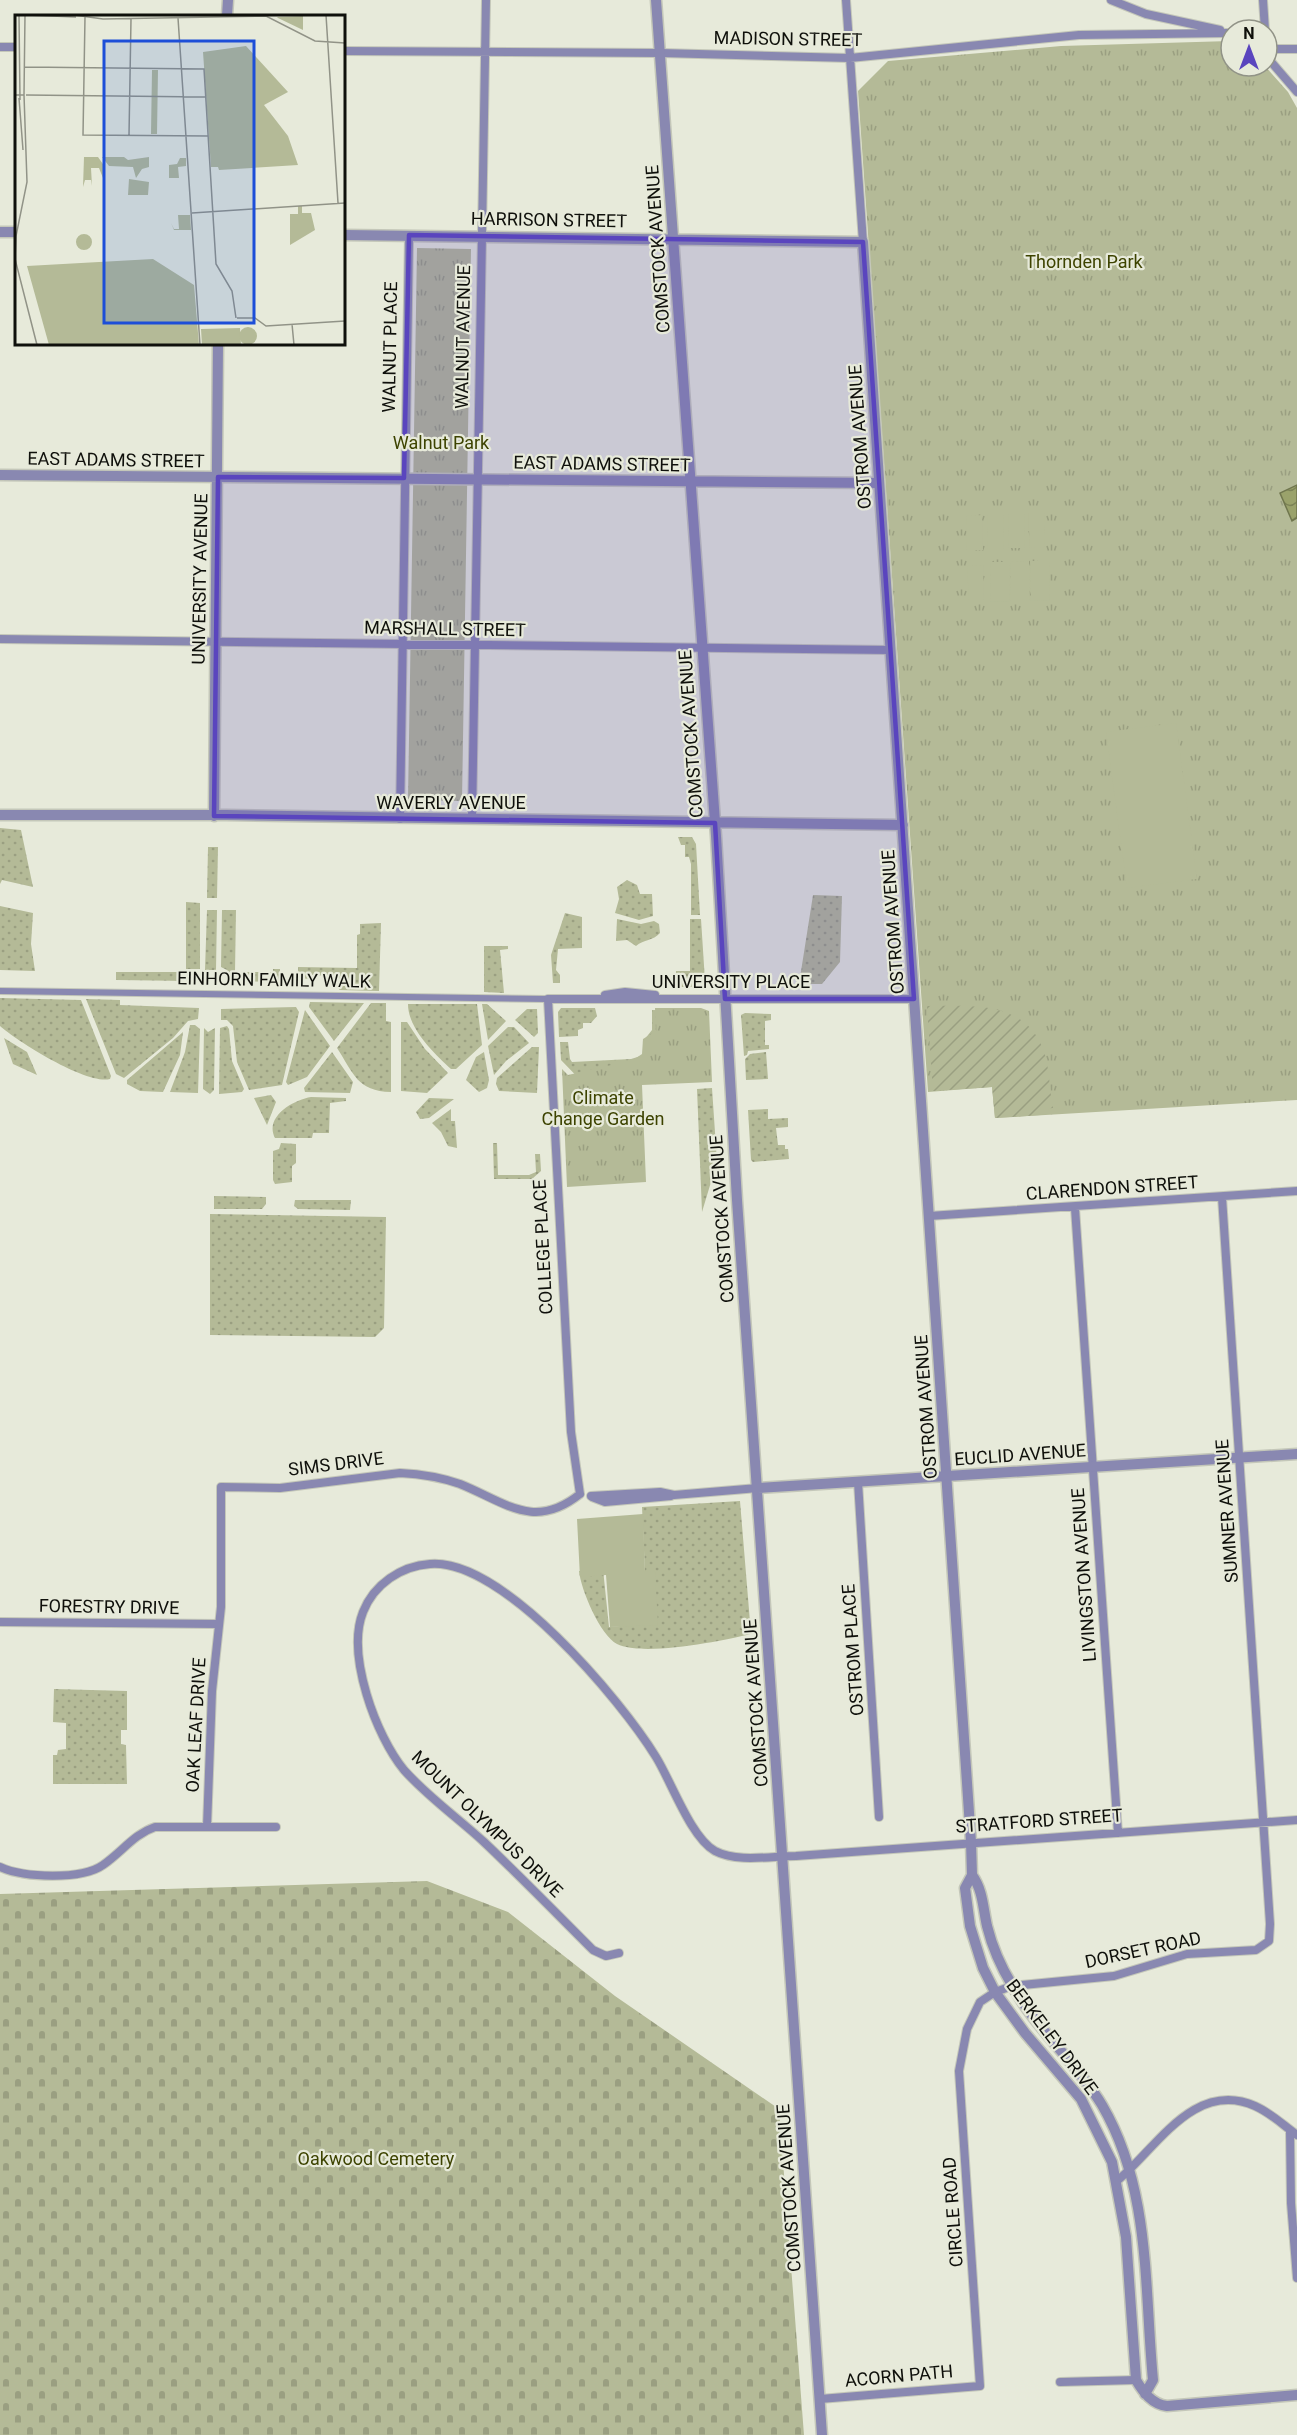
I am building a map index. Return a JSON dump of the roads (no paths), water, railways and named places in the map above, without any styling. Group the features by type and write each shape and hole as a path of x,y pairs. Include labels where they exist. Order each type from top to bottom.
{"street":[{"path":"227,15 228,0"},
{"name":"WALNUT AVENUE","path":"472,819 486,0"},
{"name":"COMSTOCK AVENUE","path":"656,0 715,823 822,2435"},
{"name":"OSTROM AVENUE","path":"846,0 971,1842"},
{"path":"1111,0 1135,11 1219,31"},
{"path":"1263,0 1264,18"},
{"name":"MADISON STREET","path":"345,51 661,53 850,58 1079,34 1219,34"},
{"path":"1279,49 1297,49"},
{"path":"1279,71 1297,92"},
{"name":"HARRISON STREET","path":"345,235 482,235 863,242"},
{"name":"WALNUT PLACE","path":"400,819 409,235"},
{"name":"UNIVERSITY AVENUE","path":"214,816 218,345"},
{"name":"EAST ADAMS STREET","path":"0,475 879,483"},
{"name":"MARSHALL STREET","path":"0,639 890,650"},
{"name":"WAVERLY AVENUE","path":"0,815 903,825"},
{"name":"EINHORN FAMILY WALK","path":"0,990 548,999"},
{"name":"UNIVERSITY PLACE","path":"548,999 914,999"},
{"name":"COLLEGE PLACE","path":"548,999 571,1432 580,1494"},
{"name":"CLARENDON STREET","path":"929,1216 1076,1208 1297,1191"},
{"name":"SUMNER AVENUE","path":"1222,1197 1263,1822"},
{"name":"LIVINGSTON AVENUE","path":"1076,1208 1118,1833"},
{"name":"EUCLID AVENUE","path":"580,1494 591,1496 660,1492 674,1495 1297,1454"},
{"name":"SIMS DRIVE","path":"218,1624 221,1607 221,1487 280,1488 392,1474 418,1473 459,1484 522,1512 537,1513 562,1506 580,1494"},
{"name":"OSTROM PLACE","path":"858,1482 879,1817"},
{"name":"MOUNT OLYMPUS DRIVE","path":"619,1953 606,1956 593,1950 482,1841 428,1794 403,1769 389,1748 365,1688 359,1633 362,1616 371,1597 398,1573 430,1564 454,1566 478,1575 509,1596 601,1682 623,1708 670,1780 702,1840 714,1851 724,1854 743,1857 783,1856"},
{"name":"FORESTRY DRIVE","path":"0,1622 218,1624"},
{"name":"OAK LEAF DRIVE","path":"207,1827 212,1690 219,1641 218,1624"},
{"name":"STRATFORD STREET","path":"783,1856 1297,1820"},
{"name":"DORSET ROAD","path":"964,2037 980,2002 995,1992 1012,1986 1114,1976 1187,1954 1256,1950 1264,1947 1269,1941 1270,1924 1263,1822"},
{"path":"0,1867 36,1874 84,1874 105,1864 142,1832 155,1827 276,1827"},
{"name":"BERKELEY DRIVE","path":"971,1842 972,1875 965,1888 970,1926 983,1968 995,1992 1025,2033 1081,2099 1107,2148 1117,2181 1126,2237 1136,2380 1145,2394 1153,2380 1143,2243 1131,2170 1119,2136 1100,2103 1030,2014 1012,1986 993,1945 979,1885 972,1875"},
{"name":"CIRCLE ROAD","path":"964,2037 959,2071 980,2386"},
{"path":"1117,2181 1131,2170 1180,2117 1210,2104 1241,2101 1253,2104 1294,2132 1291,2203 1297,2278"},
{"path":"1060,2382 1136,2380"},
{"name":"ACORN PATH","path":"820,2398 980,2386"},
{"path":"1145,2394 1161,2405 1167,2406 1297,2395"}],"water":[{"path":"1297,485 1297,518 1292,521 1280,493"}],"park label":[{"name":"Thornden Park","path":"1084,262"},
{"name":"Walnut Park","path":"441,443"},
{"name":"Climate Change Garden","path":"603,1108"},
{"name":"Oakwood Cemetery","path":"376,2159"}]}
